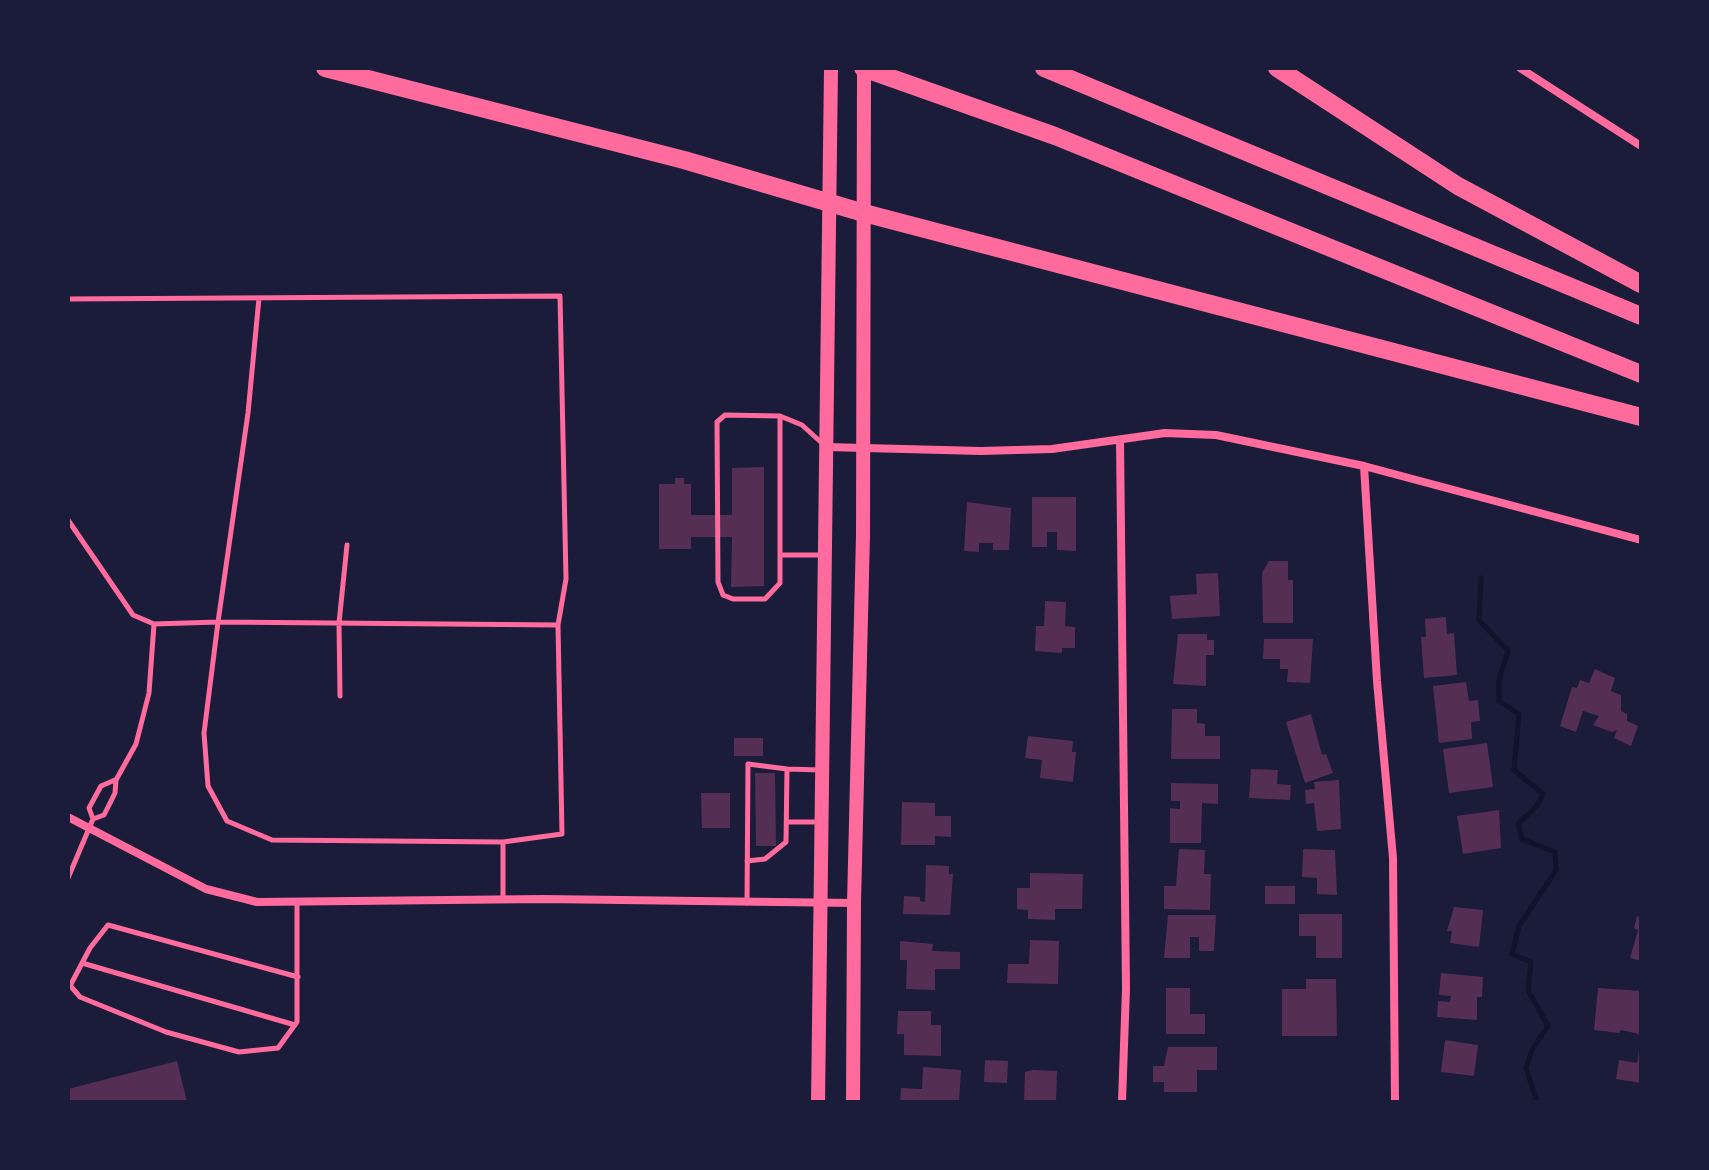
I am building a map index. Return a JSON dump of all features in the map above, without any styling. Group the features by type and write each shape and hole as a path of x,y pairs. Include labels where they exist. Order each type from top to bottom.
{"highway":[{"path":"325,68 684,160 864,213 1641,417"},
{"path":"864,68 1055,136 1641,374"},
{"path":"1044,68 1641,316"},
{"path":"1277,68 1458,186 1641,284"}],"main road":[{"path":"818,1102 831,68"},
{"path":"853,1102 864,68"}],"street":[{"path":"1520,68 1641,146"},
{"path":"826,447 981,451 1052,449 1165,433 1216,435 1364,466 1641,540"},
{"path":"1120,440 1126,989 1122,1102"},
{"path":"1364,466 1377,681 1393,858 1395,1102"},
{"path":"68,817 91,823 206,889 257,902 503,899 854,903"}],"lane":[{"path":"68,299 560,296 566,579 558,625 562,834 503,842 272,840 227,821 208,786 204,733 248,413 259,298"},
{"path":"780,416 780,583 765,599 733,599 723,595 718,582 717,422 725,415 780,416 802,425 826,447"},
{"path":"68,520 133,615 154,624 558,625"},
{"path":"340,696 339,623 347,545"},
{"path":"780,555 826,555"},
{"path":"91,823 104,815 115,793 116,780 136,744 149,693 154,624"},
{"path":"747,904 748,764 822,770"},
{"path":"747,861 765,859 778,852 786,842 787,769"},
{"path":"68,878 91,823 89,808 101,786 116,780"},
{"path":"787,822 820,822"},
{"path":"503,842 503,899"},
{"path":"297,903 298,977 295,1025 278,1048 239,1052 166,1032 80,997 69,984 108,925 298,977"},
{"path":"82,963 295,1025"}],"building":[{"path":"764,467 764,586 731,587 732,537 691,537 691,549 659,549 659,484 675,484 675,478 684,478 684,484 691,484 691,515 732,515 732,468"},
{"path":"1032,497 1076,497 1076,551 1057,550 1057,532 1047,532 1047,547 1032,547"},
{"path":"967,502 1011,508 1009,550 993,550 993,543 979,543 979,552 964,551"},
{"path":"1269,561 1288,561 1288,580 1293,580 1293,623 1263,623 1262,573"},
{"path":"1218,573 1220,616 1172,619 1170,596 1197,594 1196,574"},
{"path":"1045,601 1066,602 1065,626 1075,627 1075,648 1062,648 1062,653 1035,651 1036,626 1044,626"},
{"path":"1446,617 1447,634 1454,633 1457,675 1424,678 1421,637 1426,637 1425,619"},
{"path":"1178,634 1207,634 1207,640 1214,640 1214,655 1206,655 1206,686 1173,684"},
{"path":"1264,639 1313,639 1310,683 1287,682 1288,669 1280,669 1280,659 1263,659"},
{"path":"1595,669 1615,678 1611,691 1621,695 1621,711 1627,714 1627,721 1638,726 1631,746 1614,738 1617,730 1612,732 1593,725 1599,716 1583,711 1576,732 1560,726 1572,687 1577,688 1580,680 1589,683"},
{"path":"1466,682 1469,701 1478,700 1480,721 1471,722 1472,739 1439,743 1433,686"},
{"path":"1172,709 1197,709 1197,723 1205,724 1205,736 1220,736 1220,759 1171,759"},
{"path":"1311,714 1322,755 1326,754 1333,773 1305,783 1286,722"},
{"path":"1028,736 1073,741 1072,752 1076,752 1073,782 1040,778 1042,760 1025,758"},
{"path":"734,738 763,738 763,756 734,756"},
{"path":"1487,743 1493,787 1449,793 1443,749"},
{"path":"1251,769 1278,770 1277,784 1291,785 1290,800 1249,798"},
{"path":"755,773 775,773 776,846 756,846"},
{"path":"1339,780 1341,829 1317,831 1314,803 1306,804 1305,790 1315,789 1314,782"},
{"path":"1171,783 1218,784 1218,804 1202,803 1201,843 1170,843 1170,808 1180,809 1180,801 1171,801"},
{"path":"701,793 730,793 730,828 702,828"},
{"path":"902,802 935,803 935,816 951,816 951,837 935,836 935,845 901,845"},
{"path":"1499,810 1501,848 1463,854 1457,816"},
{"path":"1179,849 1205,850 1204,874 1211,874 1210,910 1164,909 1164,886 1176,886"},
{"path":"1303,849 1335,850 1337,895 1317,894 1317,878 1302,877"},
{"path":"926,865 949,866 949,874 953,874 950,915 903,914 904,896 920,897 920,901 925,902"},
{"path":"1030,873 1083,874 1082,909 1055,909 1055,920 1028,919 1028,910 1017,909 1017,888 1030,888"},
{"path":"1265,886 1295,886 1295,904 1265,904"},
{"path":"1454,907 1483,910 1479,947 1450,943 1452,931 1447,931"},
{"path":"1299,914 1342,914 1342,958 1316,958 1316,936 1299,936"},
{"path":"1168,915 1216,915 1214,951 1199,951 1199,937 1190,937 1190,958 1164,958"},
{"path":"1637,916 1641,917 1641,961 1630,958 1638,930 1634,928"},
{"path":"1030,940 1059,941 1058,984 1007,983 1008,964 1029,964"},
{"path":"900,941 933,944 932,951 960,952 960,969 935,969 935,990 906,989 907,960 900,960"},
{"path":"1441,973 1483,977 1482,997 1477,997 1477,1020 1437,1017 1438,1001 1450,1002 1451,996 1439,995"},
{"path":"1306,979 1336,979 1337,1036 1282,1036 1282,989 1306,989"},
{"path":"1166,988 1190,988 1190,1014 1205,1014 1205,1034 1166,1034"},
{"path":"1598,988 1641,991 1639,1034 1594,1030"},
{"path":"898,1011 931,1011 931,1025 941,1025 941,1056 904,1055 904,1034 897,1034"},
{"path":"1445,1040 1478,1045 1474,1076 1441,1072"},
{"path":"1168,1047 1217,1047 1217,1070 1197,1070 1197,1092 1164,1092 1164,1082 1153,1082 1153,1066 1164,1066"},
{"path":"1639,1050 1641,1083 1616,1079 1619,1060 1637,1063"},
{"path":"985,1060 1008,1061 1007,1083 984,1082"},
{"path":"177,1061 187,1102 68,1102 68,1089"},
{"path":"923,1067 961,1070 959,1102 900,1102 901,1088 922,1089"},
{"path":"1057,1071 1056,1102 1024,1102 1025,1072"}],"waterway":[{"path":"1481,578 1479,620 1508,651 1499,680 1499,701 1519,714 1514,770 1543,794 1536,807 1518,824 1522,839 1555,852 1556,870 1519,926 1512,954 1531,962 1528,990 1548,1026 1532,1050 1526,1068 1537,1102"}]}
